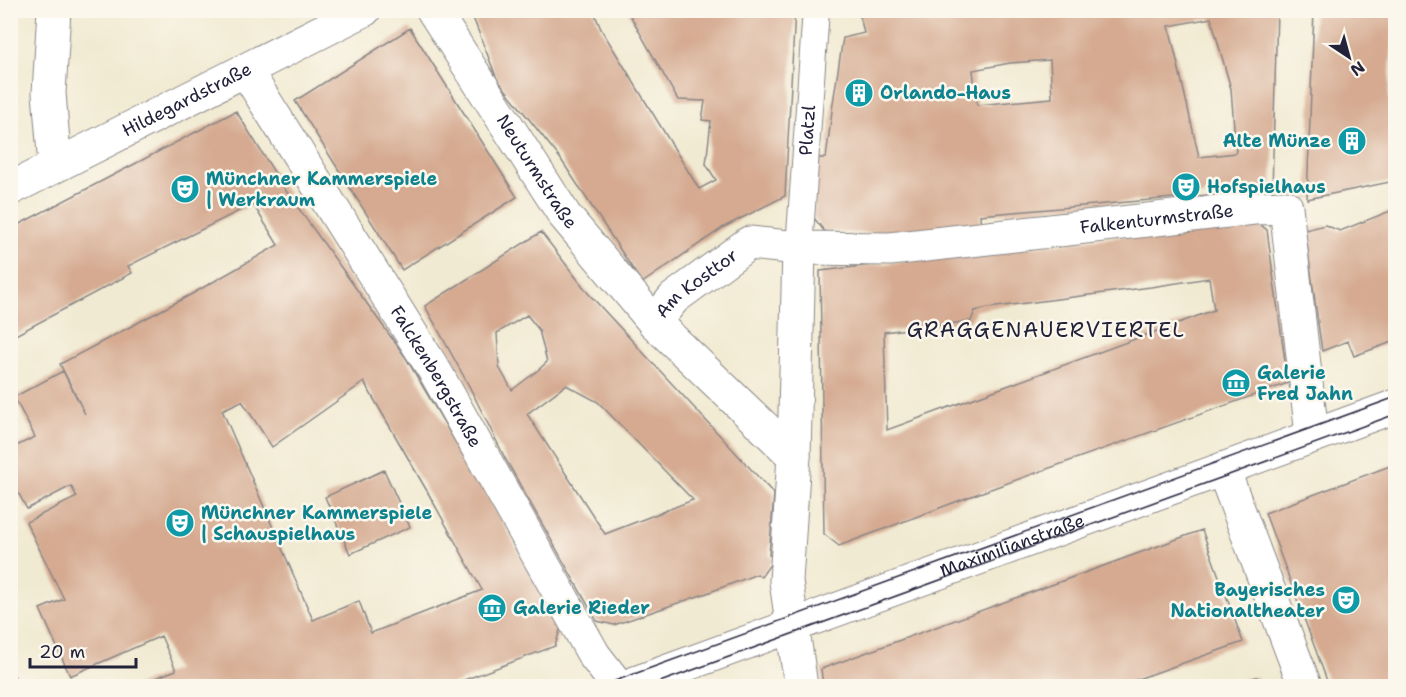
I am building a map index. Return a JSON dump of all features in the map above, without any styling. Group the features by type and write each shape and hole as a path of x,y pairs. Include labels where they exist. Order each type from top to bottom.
{"street":[{"path":"54,10 49,93 56,166"},
{"name":"Hildegardstraße","path":"10,189 364,10"},
{"name":"Neuturmstraße","path":"433,10 565,216 654,322"},
{"name":"Platzl","path":"799,248 816,10"},
{"name":"Falckenbergstraße","path":"246,71 436,373 594,655 618,687"},
{"name":"Falkenturmstraße","path":"799,248 890,249 1254,208 1286,207 1312,435"},
{"name":"Am Kosttor","path":"794,456 654,322 674,298 749,243 799,248"},
{"path":"799,248 794,456 786,581 801,687"},
{"name":"Maximilianstraße","path":"627,687 1395,405"},
{"path":"1223,469 1305,687"}],"building":[{"path":"10,10 17,10 12,74 10,74"},
{"path":"470,10 593,10 601,29 699,189 716,180 706,164 711,121 702,120 705,101 678,100 627,10 795,10 785,196 724,227 642,283 560,158 497,79"},
{"path":"865,10 947,10 949,18 985,10 1277,10 1272,191 980,215 981,228 911,234 825,232 814,218 817,158 826,158 843,38 864,33 859,12","holes":["1211,18 1231,89 1236,153 1199,157 1169,26","1050,60 1052,98 977,105 973,70 1010,63"]},
{"name":"Alte Münze","path":"1314,10 1395,10 1395,34 1393,35 1388,100 1395,99 1395,181 1307,199"},
{"path":"410,28 517,197 402,270 295,101"},
{"path":"236,111 284,188 406,358 561,627 555,646 448,686 135,686 176,670 161,636 70,676 40,609 64,599 26,522 77,497 71,486 27,509 10,477 10,449 35,437 14,397 63,371 85,414 60,364 278,245 253,204 128,266 132,273 10,338 10,229","holes":["364,382 482,590 371,633 359,601 313,620 222,410 242,401 272,447"]},
{"path":"1395,209 1395,341 1354,356 1348,341 1322,351 1305,230 1325,225 1340,231"},
{"path":"1256,221 1267,230 1288,383 974,495 839,546 824,534 820,271","holes":["1209,278 1214,310 887,430 884,332 971,321 975,311 988,308"]},
{"path":"541,232 588,293 774,494 769,555 774,559 761,577 757,574 614,625 597,621 505,458 425,306","holes":["527,315 539,330 547,362 512,390 499,367 497,333","566,385 598,402 693,500 605,534 527,414"]},
{"name":"Bayerisches Nationaltheater","path":"1395,464 1395,686 1329,686 1265,513"},
{"path":"384,470 410,527 350,554 325,497"},
{"path":"1202,530 1243,642 1118,686 823,686 821,669"},
{"path":"10,669 20,686 10,686"},
{"path":"1257,677 1260,686 1217,686"}],"tram line":[{"path":"601,686 1396,397"},
{"path":"649,686 1396,414"}],"place":[{"name":"Orlando-Haus","path":"859,93"},
{"name":"Alte Münze","path":"1352,141"},
{"name":"Hofspielhaus","path":"1186,187"},
{"name":"Münchner Kammerspiele | Werkraum","path":"185,189"},
{"name":"Galerie Fred Jahn","path":"1236,383"},
{"name":"Münchner Kammerspiele | Schauspielhaus","path":"180,523"},
{"name":"Bayerisches Nationaltheater","path":"1346,600"},
{"name":"Galerie Rieder","path":"492,608"}],"district":[{"name":"GRAGGENAUERVIERTEL","path":"1046,330"}]}
